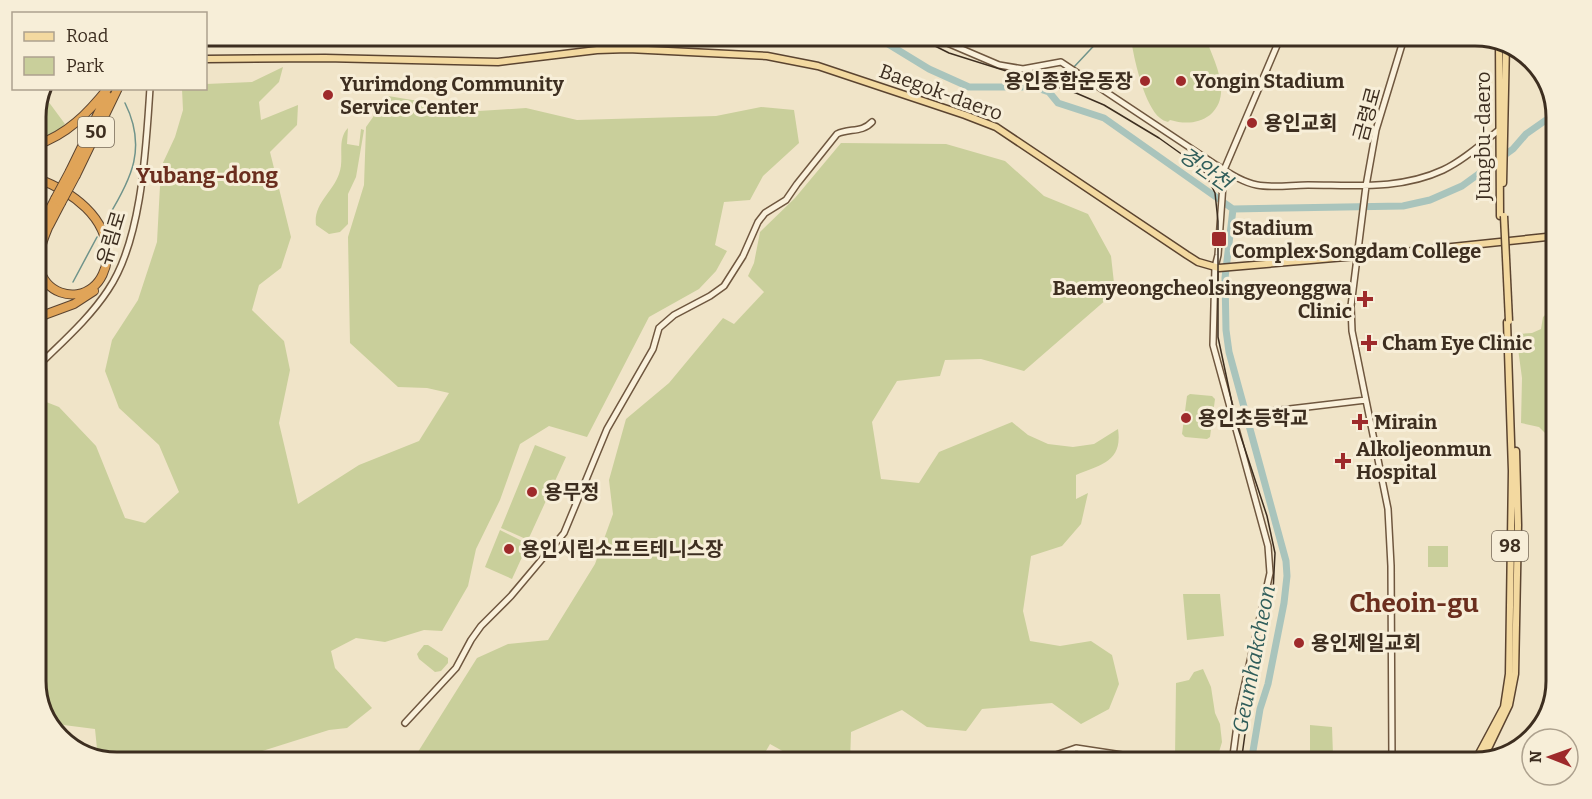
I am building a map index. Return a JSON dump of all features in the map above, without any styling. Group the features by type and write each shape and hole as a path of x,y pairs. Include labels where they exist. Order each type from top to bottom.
{"highway":[{"path":"47,140 75,124 107,90"},
{"name":"50","path":"73,173 108,90"},
{"name":"50","path":"47,218 117,90"},
{"path":"47,177 74,191 89,206 106,231 110,250 106,274 93,292 74,304 47,314"},
{"path":"47,183 70,194 95,218 103,231 107,251 106,263 98,283 92,289 67,295 47,284"},
{"name":"50","path":"47,228 58,201"},
{"path":"47,231 50,223"}],"main road":[{"path":"954,46 999,65 1023,69 1061,62 1224,173 1256,185 1366,189 1409,181 1443,170 1501,132"},
{"path":"1233,752 1239,710 1270,573 1268,546 1213,345 1217,267 1224,173 1277,46"},
{"name":"금령로","path":"1392,752 1388,509 1352,331 1351,306 1361,222 1376,130 1403,46"},
{"name":"Baegok-daero","path":"207,59 325,58 498,62 597,50 628,49 767,56 807,63 965,115 996,128 1198,262 1217,267 1358,256 1545,237"},
{"name":"Jungbu-daero","path":"1487,751 1509,705 1515,674 1518,525 1502,216 1499,51"},
{"name":"Jungbu-daero","path":"1501,132 1505,54"},
{"name":"유림로","path":"47,357 86,319 108,290 119,270 128,244 139,195 145,155 150,90"},
{"path":"405,723 456,668 481,626 511,596 564,533 607,429 653,349 659,328 674,315 724,286 743,256 758,222 765,213 786,200 796,184 837,134 862,129 872,122"},
{"name":"Jungbu-daero","path":"1480,752 1504,707 1509,674 1512,471 1508,322"},
{"path":"1232,416 1366,400"},
{"path":"1065,752 1076,748 1102,752"}],"green space":[{"name":"Yongin Stadium","path":"1132,46 1209,46 1220,77 1220,97 1217,107 1201,120 1180,122 1170,120 1168,122 1163,120 1150,104 1138,73"},
{"path":"283,67 279,82 259,102 261,120 298,105 297,125 270,152 291,237 281,268 259,285 252,310 284,341 290,370 279,423 298,504 359,465 419,441 449,393 427,388 398,387 350,343 348,237 364,185 366,127 388,96 479,111 526,108 577,120 716,116 761,107 794,110 799,143 763,176 750,200 724,202 715,245 727,251 716,271 699,289 649,317 587,437 549,426 520,444 500,500 476,549 468,586 442,631 424,630 385,642 356,638 331,651 335,668 372,708 347,728 329,730 259,752 108,752 97,749 95,729 61,725 50,705 48,696 47,402 59,407 96,446 125,518 145,523 179,492 159,445 119,408 105,371 112,340 138,300 157,242 161,167 175,137 183,110 182,90 207,90 207,84 252,82"},
{"path":"49,102 65,124 56,133 47,137"},
{"path":"348,128 347,144 359,146 361,129 364,130 356,177 348,194 348,224 340,232 329,234 316,225 317,211 339,174 342,138"},
{"path":"841,143 946,144 1005,161 1044,196 1088,214 1111,256 1115,292 1024,371 981,359 945,360 940,376 897,381 872,422 881,479 919,483 939,452 1012,422 1028,435 1048,444 1073,447 1094,444 1118,429 1117,449 1108,461 1076,475 1076,499 1088,493 1081,524 1062,546 1031,556 1023,611 1030,641 1060,646 1091,641 1112,655 1119,684 1109,709 1081,724 1052,703 982,709 966,731 927,727 902,710 851,732 850,752 784,752 770,744 765,752 418,752 477,658 508,644 548,640 595,564 613,514 609,480 626,419 669,383 723,318 734,324 764,292 748,276 754,263 760,232 795,198"},
{"path":"1545,315 1546,434 1539,427 1521,423 1522,378 1516,334 1532,333 1541,329"},
{"path":"1190,394 1212,396 1215,399 1210,437 1207,439 1185,437 1182,434 1187,396"},
{"name":"용무정","path":"535,445 566,457 528,540 501,528"},
{"name":"용인시립소프트테니스장","path":"500,530 528,544 512,579 485,567"},
{"path":"1428,546 1448,546 1448,567 1428,567"},
{"path":"1183,594 1220,594 1224,636 1187,640"},
{"path":"424,645 428,645 448,658 448,663 441,671 435,672 419,659 417,654"},
{"path":"1203,669 1211,687 1215,713 1220,724 1222,742 1219,752 1175,752 1176,683 1189,680 1194,672"},
{"path":"1310,725 1332,727 1333,752 1310,751"}],"waterway":[{"name":"경안천","path":"891,46 929,69 969,87 1034,87 1049,92 1058,103 1104,118 1233,209 1403,206 1430,200 1462,186 1513,149 1526,134 1545,121"},
{"path":"1073,68 1094,46"},
{"path":"1049,92 1069,71"},
{"path":"108,217 124,189 134,162 135,134 125,103"},
{"name":"Geumhakcheon","path":"1233,209 1225,278 1226,330 1229,352 1286,561 1287,576 1284,603 1253,752"},
{"path":"73,282 97,237"}],"tram line":[{"path":"935,46 949,53 1076,93 1104,105 1159,138 1194,163 1205,173 1215,193 1218,221 1218,337 1236,422 1267,516 1275,553 1273,592 1249,705 1243,752"}],"place":[{"name":"용인종합운동장","path":"1145,81"},
{"name":"Yongin Stadium","path":"1181,81"},
{"name":"Yurimdong Community Service Center","path":"328,95"},
{"name":"용인교회","path":"1252,123"},
{"name":"Stadium Complex·Songdam College","path":"1219,239"},
{"name":"Baemyeongcheolsingyeonggwa Clinic","path":"1365,299"},
{"name":"Cham Eye Clinic","path":"1369,343"},
{"name":"용인초등학교","path":"1186,418"},
{"name":"Mirain","path":"1360,422"},
{"name":"Alkoljeonmun Hospital","path":"1343,461"},
{"name":"용무정","path":"532,492"},
{"name":"용인시립소프트테니스장","path":"509,549"},
{"name":"용인제일교회","path":"1299,643"}],"district":[{"name":"Yubang-dong","path":"207,175"},
{"name":"Cheoin-gu","path":"1414,603"}]}
